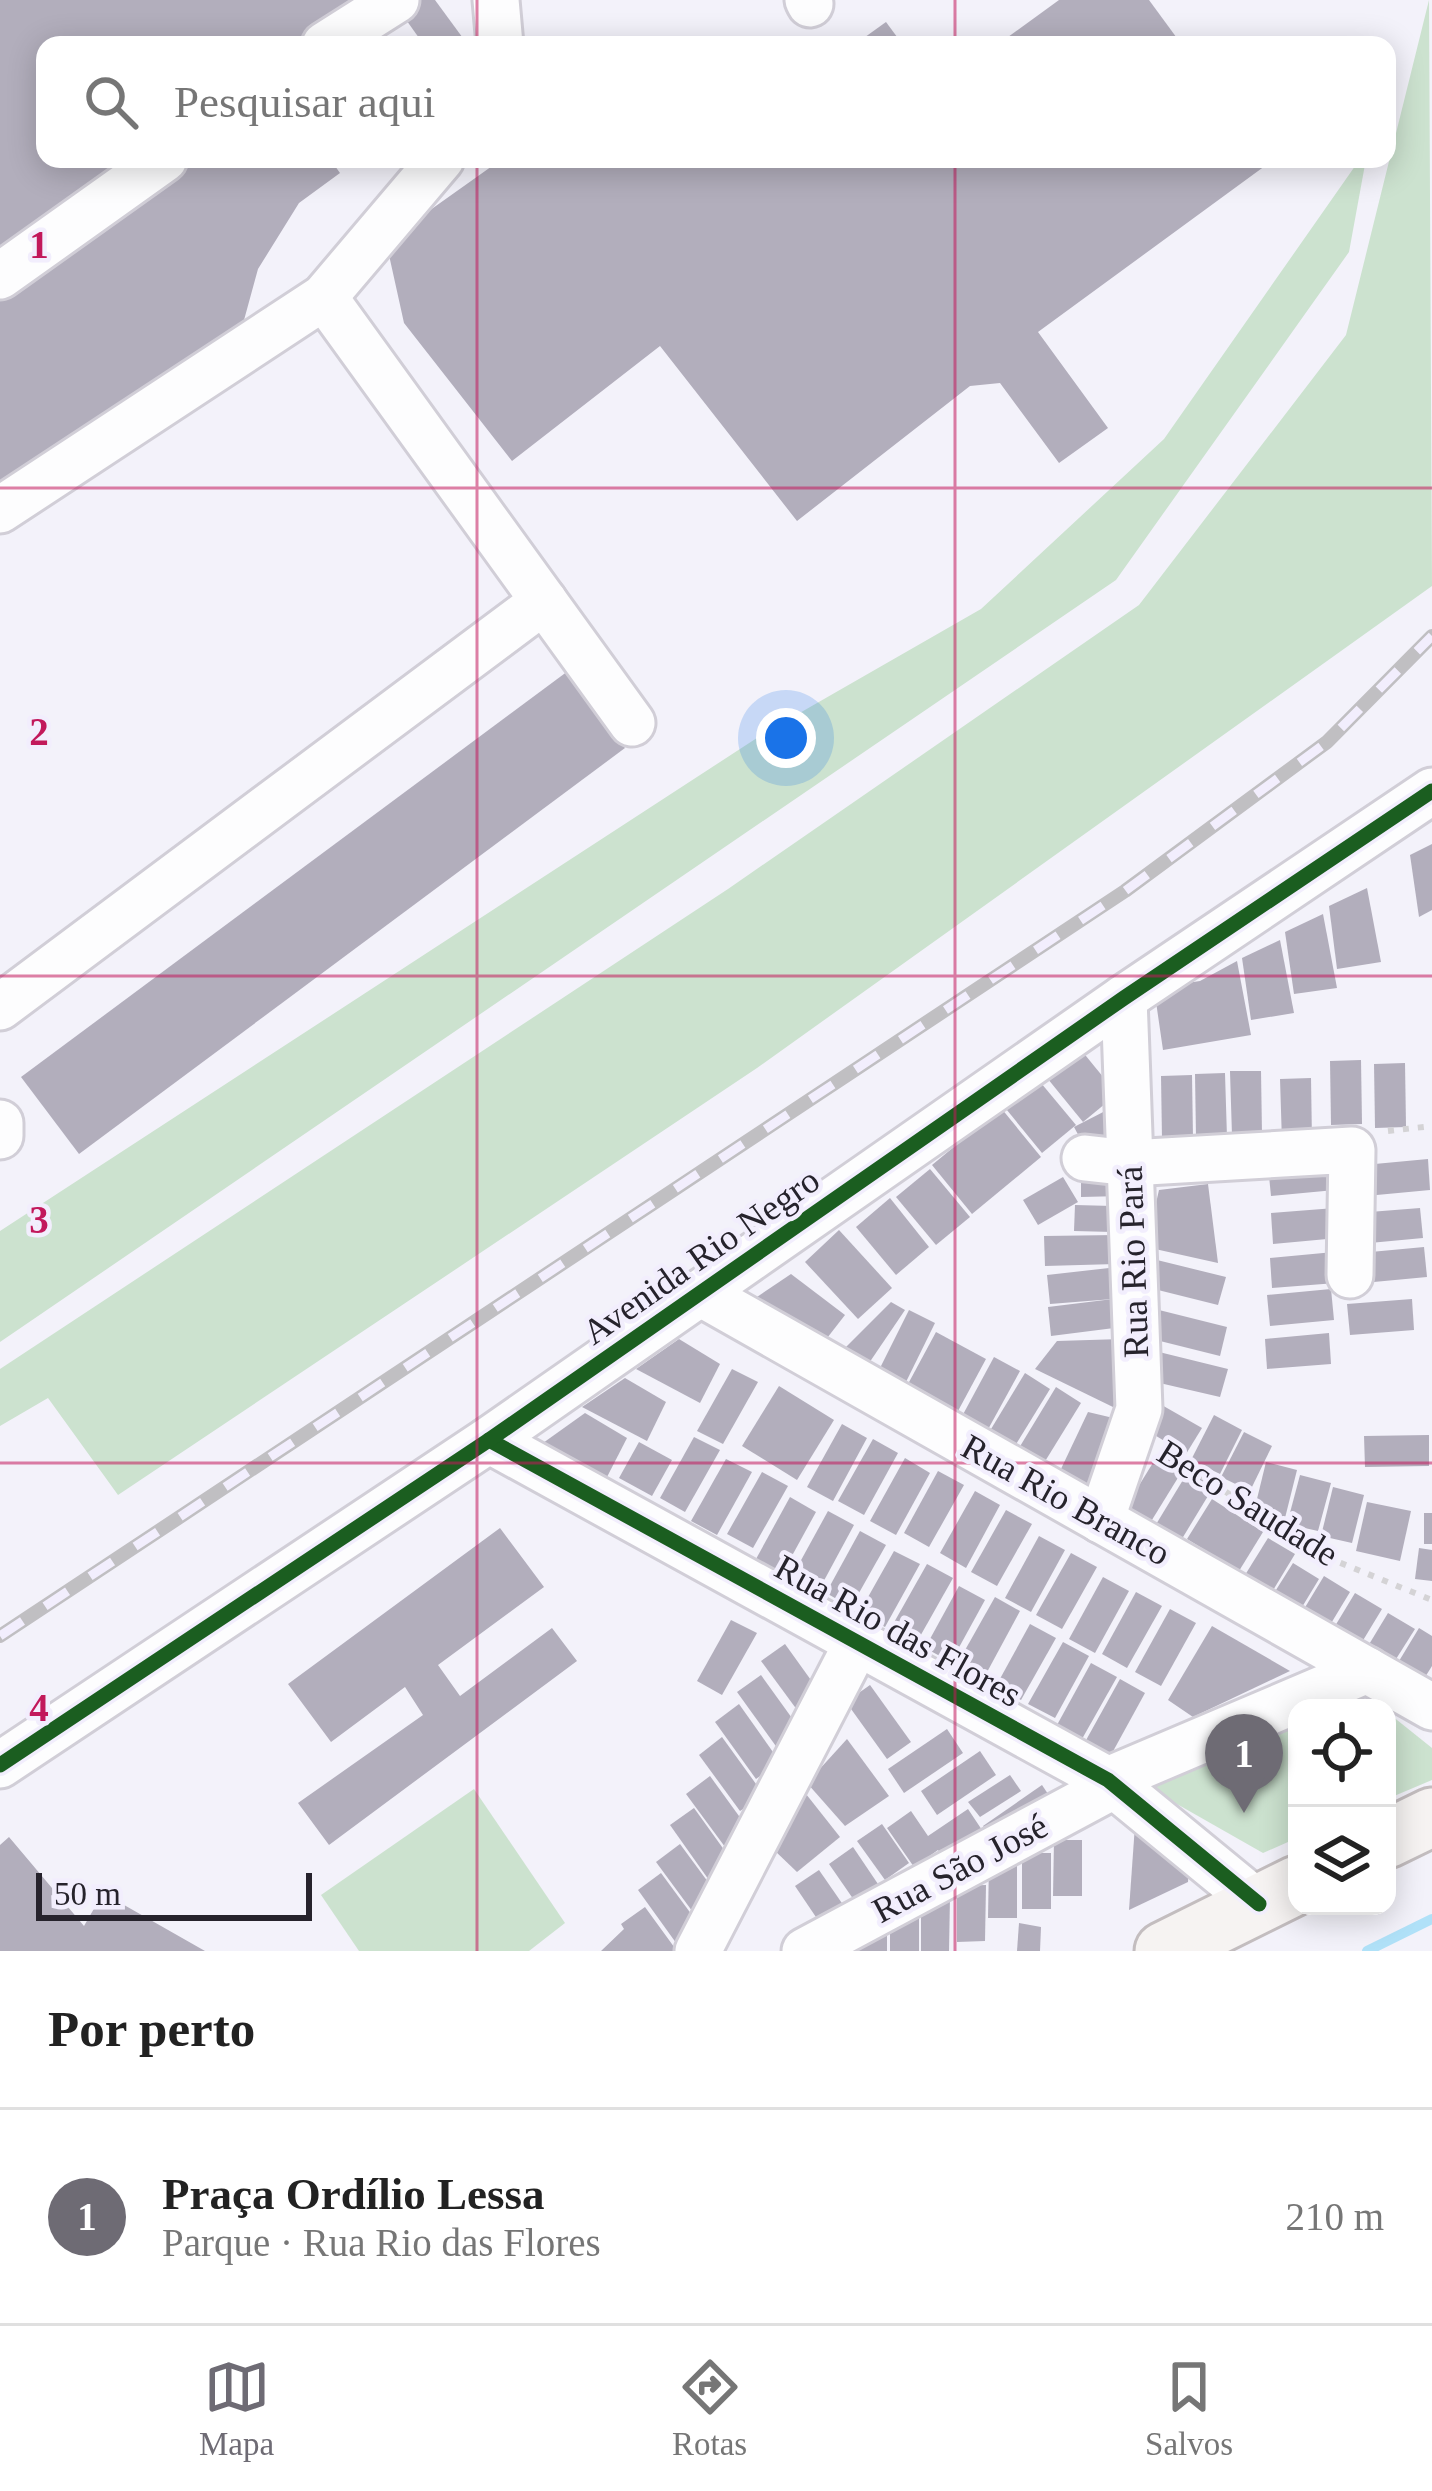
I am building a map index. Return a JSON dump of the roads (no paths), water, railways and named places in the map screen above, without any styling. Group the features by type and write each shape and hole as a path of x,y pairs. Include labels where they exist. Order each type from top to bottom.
{"main road":[{"path":"1396,1834 1432,1816"},
{"path":"1164,1951 1278,1894"}],"street":[{"path":"339,36 396,0"},
{"path":"496,0 499,36"},
{"path":"0,276 151,168"},
{"path":"0,510 324,297 433,168"},
{"path":"324,297 632,723"},
{"path":"0,1007 544,601"},
{"name":"Avenida Rio Negro","path":"0,1765 489,1440 1124,998 1432,791"},
{"name":"Rua Rio Pará","path":"1101,1520 1138,1409 1124,998"},
{"path":"0,1124 0,1136"},
{"path":"1084,1158 1130,1163 1352,1150 1350,1275"},
{"name":"Rua Rio Branco","path":"700,1293 1432,1707"},
{"name":"Rua Rio das Flores","path":"489,1440 1112,1783 1278,1894"},
{"path":"698,1951 857,1643"},
{"name":"Rua São José","path":"805,1951 1112,1783 1367,1670"}],"waterway":[{"path":"1367,1951 1432,1919"}],"railway":[{"path":"0,1636 1125,891 1327,742 1432,636"}],"place":[{"name":"Praça Ordílio Lessa","path":"1244,1813"}]}
